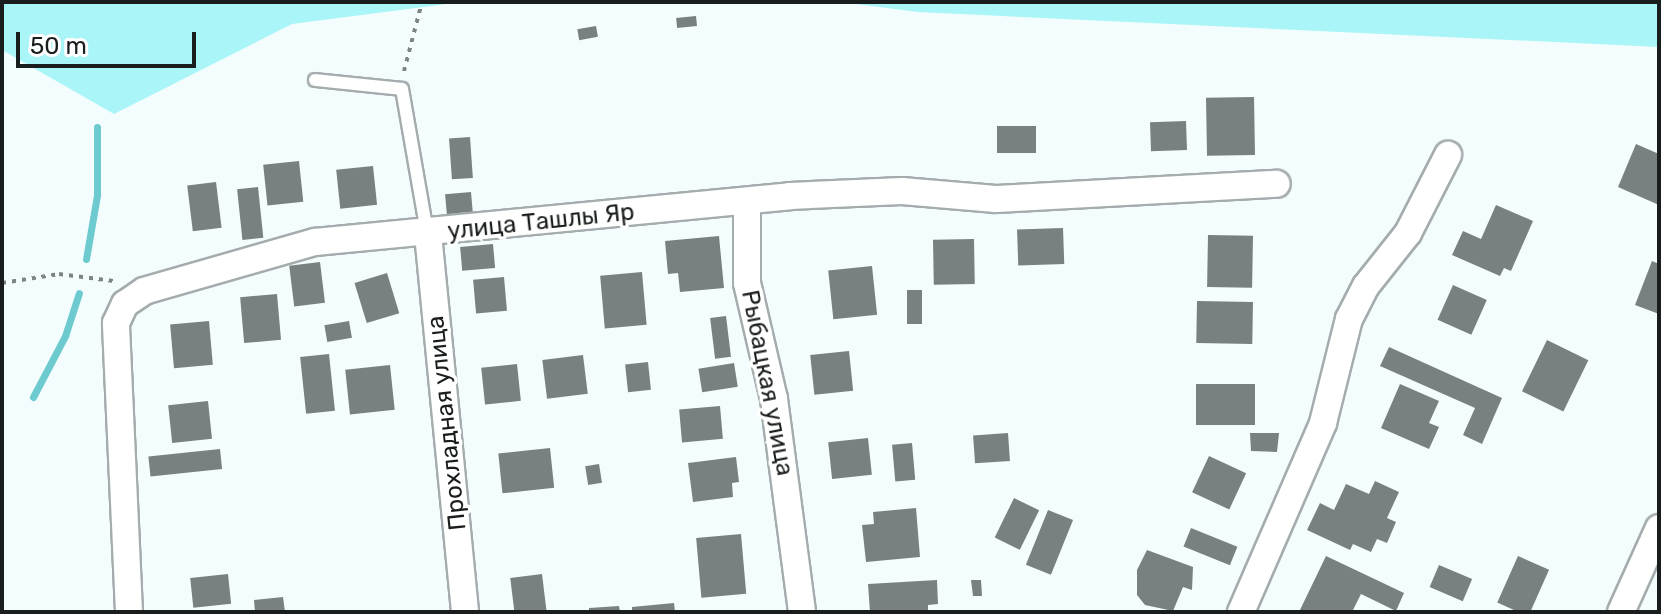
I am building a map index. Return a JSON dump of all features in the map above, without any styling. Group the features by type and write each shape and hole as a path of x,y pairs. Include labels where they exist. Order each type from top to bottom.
{"street":[{"path":"1241,612 1323,423 1349,319 1366,286 1408,233 1448,155"},
{"name":"улица Ташлы Яр","path":"129,612 116,323 125,304 144,291 315,242 428,234 747,201 902,191 996,199 1277,184"},
{"name":"Рыбацкая улица","path":"747,201 747,283 774,399 802,612"},
{"name":"Прохладная улица","path":"428,234 465,612"},
{"path":"1621,612 1659,528"}],"lane":[{"path":"315,80 402,89 428,234"}],"path":[{"path":"402,89 422,2"},
{"path":"2,283 59,274 99,276"}],"shaded area":[{"path":"2,2 462,2 292,24 114,114 2,50"},
{"path":"840,2 1659,2 1659,47 918,12"}],"building":[{"path":"696,16 697,26 677,28 676,18"},
{"path":"596,26 598,37 579,40 577,29"},
{"path":"1254,97 1255,155 1207,156 1206,98"},
{"path":"1186,121 1187,150 1151,151 1150,122"},
{"path":"997,126 1036,126 1036,153 997,153"},
{"path":"470,137 473,178 452,179 449,138"},
{"path":"1636,144 1659,154 1659,205 1618,187"},
{"path":"299,161 303,202 267,206 263,165"},
{"path":"373,166 377,205 340,209 336,170"},
{"path":"216,182 222,228 193,231 187,186"},
{"path":"258,187 263,238 242,240 237,189"},
{"path":"471,192 473,214 447,216 445,194"},
{"path":"1496,205 1533,221 1511,271 1504,268 1500,276 1452,255 1463,231 1481,239"},
{"path":"1063,228 1064,264 1018,266 1017,230"},
{"path":"1208,235 1253,236 1252,288 1207,287"},
{"path":"719,236 724,288 680,292 678,273 668,274 665,241"},
{"path":"974,239 975,284 934,285 933,240"},
{"path":"493,244 495,268 462,271 460,247"},
{"path":"1652,261 1659,264 1659,314 1635,305"},
{"path":"320,262 325,303 294,306 289,266"},
{"path":"872,266 877,315 833,319 828,271"},
{"path":"642,272 647,325 605,328 600,276"},
{"path":"387,273 399,313 367,323 354,283"},
{"path":"504,277 507,311 476,314 473,280"},
{"path":"1453,285 1487,300 1471,335 1438,320"},
{"path":"907,290 922,290 922,324 907,324"},
{"path":"277,294 281,340 244,343 240,297"},
{"path":"1197,301 1253,302 1252,344 1196,343"},
{"path":"726,316 731,357 715,359 710,318"},
{"path":"209,321 213,365 174,368 170,324"},
{"path":"349,321 352,338 327,342 324,325"},
{"path":"1547,340 1588,360 1563,411 1522,391"},
{"path":"1389,347 1502,398 1482,444 1463,435 1475,408 1380,366"},
{"path":"849,351 853,391 814,395 810,355"},
{"path":"329,354 335,411 306,414 300,357"},
{"path":"583,355 588,394 547,399 542,360"},
{"path":"648,362 651,390 628,392 625,364"},
{"path":"734,363 738,387 702,392 698,369"},
{"path":"517,364 521,401 485,405 481,368"},
{"path":"390,365 395,410 350,414 345,370"},
{"path":"1196,384 1255,384 1255,425 1196,425"},
{"path":"1400,384 1439,401 1429,423 1439,427 1429,449 1381,428"},
{"path":"208,401 212,439 172,443 168,405"},
{"path":"720,406 723,439 682,442 679,410"},
{"path":"1008,433 1010,461 975,463 973,435"},
{"path":"1250,433 1279,433 1277,452 1251,451"},
{"path":"868,438 872,475 832,479 828,442"},
{"path":"912,443 915,480 895,482 892,445"},
{"path":"550,448 554,488 502,493 498,453"},
{"path":"220,449 222,469 150,476 148,457"},
{"path":"1209,456 1246,473 1229,510 1192,492"},
{"path":"736,457 739,482 732,483 733,497 693,502 688,463"},
{"path":"599,464 602,483 588,485 585,466"},
{"path":"1375,481 1399,492 1387,518 1396,522 1387,543 1377,539 1371,552 1353,544 1350,550 1307,530 1320,503 1334,510 1346,484 1369,494"},
{"path":"1014,498 1039,510 1020,550 995,538"},
{"path":"916,508 920,557 866,562 862,525 874,524 873,512"},
{"path":"1048,510 1073,520 1051,575 1026,565"},
{"path":"1191,528 1237,547 1230,565 1184,547"},
{"path":"741,534 746,594 701,598 696,538"},
{"path":"1147,550 1193,567 1192,590 1183,587 1173,611 1145,605 1137,595 1137,570"},
{"path":"1326,556 1404,593 1396,611 1361,594 1352,612 1299,612"},
{"path":"1518,556 1549,570 1530,612 1518,612 1497,603"},
{"path":"1439,565 1472,579 1463,601 1430,587"},
{"path":"228,574 231,604 193,608 190,578"},
{"path":"542,574 547,612 514,612 510,578"},
{"path":"937,580 938,604 928,605 928,612 870,612 868,584"},
{"path":"971,580 981,580 982,596 973,596"},
{"path":"283,597 285,612 255,612 254,600"},
{"path":"674,603 675,612 632,612 632,607"},
{"path":"619,606 620,612 589,612 589,608"}],"waterway":[{"path":"86,259 97,195 97,127"},
{"path":"33,397 65,336 79,293"}]}
